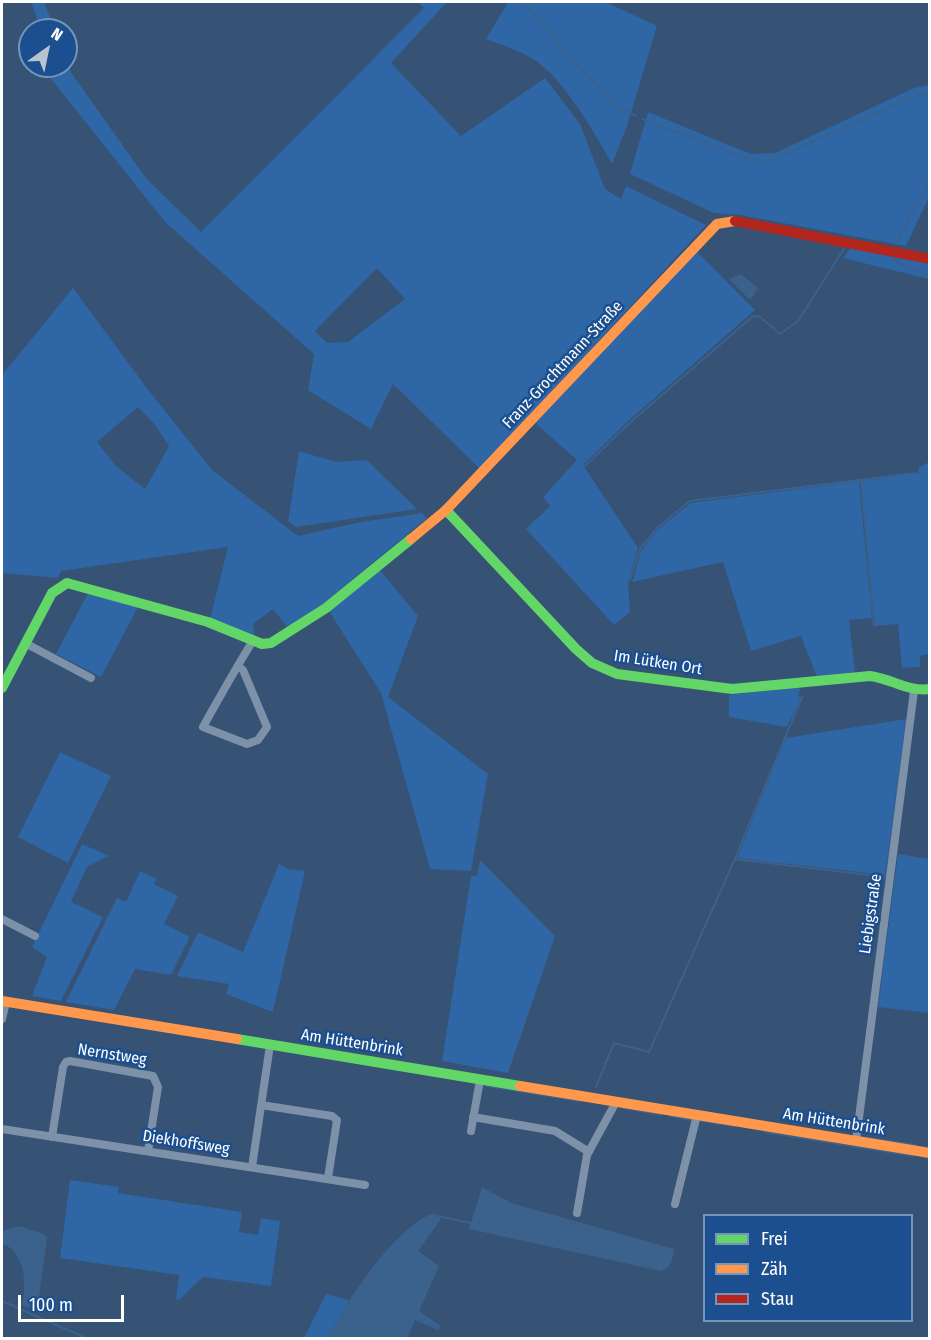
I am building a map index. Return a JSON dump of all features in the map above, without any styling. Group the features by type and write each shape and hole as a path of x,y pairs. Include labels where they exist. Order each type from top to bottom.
{"street":[{"name":"Franz-Grochtmann-Straße","path":"252,642 271,643 326,608 446,510 717,224 736,221 930,258"},
{"name":"Im Lütken Ort","path":"446,510 576,649 592,663 605,670 684,684 732,689 870,676 887,678 915,691"},
{"path":"2,688 52,592 67,583 208,622 252,642 238,666 203,727 247,744 258,740 267,727 243,670 238,666"},
{"path":"25,643 91,678"},
{"path":"915,691 930,689"},
{"name":"Liebigstraße","path":"856,1141 915,691"},
{"path":"2,919 35,936"},
{"path":"2,1019 4,1002"},
{"name":"Am Hüttenbrink","path":"4,1002 930,1153"},
{"path":"252,1167 270,1046"},
{"name":"Nernstweg","path":"52,1137 63,1067 66,1062 81,1063 153,1076 158,1087 148,1151"},
{"path":"471,1131 480,1080"},
{"path":"577,1213 589,1152 616,1102"},
{"path":"261,1105 332,1116 337,1120 328,1178"},
{"path":"675,1204 698,1115"},
{"path":"473,1117 555,1131 589,1152"},
{"name":"Diekhoffsweg","path":"2,1129 365,1185"}],"shaded area":[{"path":"31,2 44,2 50,18 37,18"},
{"path":"418,2 447,2 391,63 461,136 545,78 580,124 605,189 621,199 626,186 706,225 480,469 393,384 371,429 308,390 314,354 165,222 51,78 75,78 146,178 201,232 424,8","holes":["377,268 405,299 348,342 327,343 315,331"]},
{"path":"508,2 606,2 657,26 627,126 612,164 577,107 545,68 522,53 486,39"},
{"path":"929,85 929,197 906,246 740,215 714,213 630,174 648,112 751,154 775,153 914,88"},
{"path":"852,246 929,263 929,279 843,258"},
{"path":"696,251 755,310 624,425 583,465 638,548 628,583 630,612 614,625 526,529 550,506 543,497 577,460 534,422"},
{"path":"741,274 758,288 752,298 749,299 729,279"},
{"path":"73,288 146,387 212,470 298,536 361,522 422,513 427,518 320,606 288,628 273,609 253,624 255,638 210,619 228,547 61,571 58,578 2,573 2,375","holes":["138,407 155,425 169,446 145,489 116,466 97,442"]},
{"path":"299,451 336,462 367,460 417,509 296,527 288,522"},
{"path":"929,462 929,654 920,656 920,667 902,668 898,624 875,626 861,481 919,473 918,468"},
{"path":"859,481 872,618 849,620 855,672 817,677 801,636 751,651 723,562 632,582 641,551 658,529 691,503"},
{"path":"379,569 418,616 388,697 488,774 471,871 430,869 381,693 329,611"},
{"path":"89,591 139,605 101,677 56,654"},
{"path":"801,687 798,696 801,698 787,727 729,717 729,695"},
{"path":"906,719 885,875 737,858 786,738"},
{"path":"60,752 111,776 68,863 18,837"},
{"path":"82,844 109,856 87,867 71,902 103,917 61,1001 32,996 47,957 32,947"},
{"path":"898,854 929,859 929,1013 878,1007"},
{"path":"480,860 555,936 508,1073 442,1061 471,876 477,876"},
{"path":"279,864 288,869 305,871 273,1012 226,994 229,984 177,976 198,932 243,952"},
{"path":"140,871 157,879 154,884 178,896 164,924 190,937 171,975 135,969 114,1010 66,1002 117,898 126,902"},
{"path":"70,1180 119,1187 118,1193 242,1212 239,1232 258,1235 261,1218 280,1221 271,1286 203,1277 180,1299 176,1299 179,1275 60,1258"},
{"path":"482,1187 511,1203 674,1249 672,1260 661,1271 469,1229"},
{"path":"433,1213 441,1219 418,1251 439,1266 419,1311 441,1326 438,1330 415,1320 407,1338 327,1338 359,1286 387,1250 417,1222"},
{"path":"19,1226 44,1234 47,1238 39,1297 28,1308 22,1305 24,1278 20,1261 10,1248 2,1243 2,1231"},
{"path":"326,1294 349,1300 327,1338 304,1338"}],"waterway":[{"path":"523,2 616,108 636,116"},
{"path":"642,119 752,160 771,160 920,94 930,93"},
{"path":"897,242 930,180"},
{"path":"585,466 625,427 752,317 759,316 780,334 798,321 845,247"},
{"path":"892,254 897,262 930,276"},
{"path":"630,580 640,549 658,527 690,501 915,473"},
{"path":"861,480 874,626"},
{"path":"596,1087 614,1043 649,1052 734,861 802,697"},
{"path":"735,859 886,877 906,721"},
{"path":"881,977 885,944"},
{"path":"486,1086 579,1101"},
{"path":"623,1108 661,1115"},
{"path":"670,1116 691,1120"},
{"path":"701,1121 734,1126"},
{"path":"764,1132 913,1156"},
{"path":"862,1137 916,1145"},
{"path":"922,1157 930,1158"},
{"path":"437,1216 471,1223"},
{"path":"2,1301 86,1338"}],"traffic: fast":[{"path":"446,510 576,649 592,663 617,674 732,689 870,676 914,689 930,689"},
{"path":"2,688 52,593 67,583 208,622 262,644 271,643 326,608 411,539"},
{"path":"237,1039 520,1086"}],"traffic: slow":[{"path":"411,539 446,510 717,224 735,221"},
{"path":"2,1001 237,1039"},
{"path":"520,1086 930,1153"}],"traffic: jam":[{"path":"735,221 930,259"}]}
